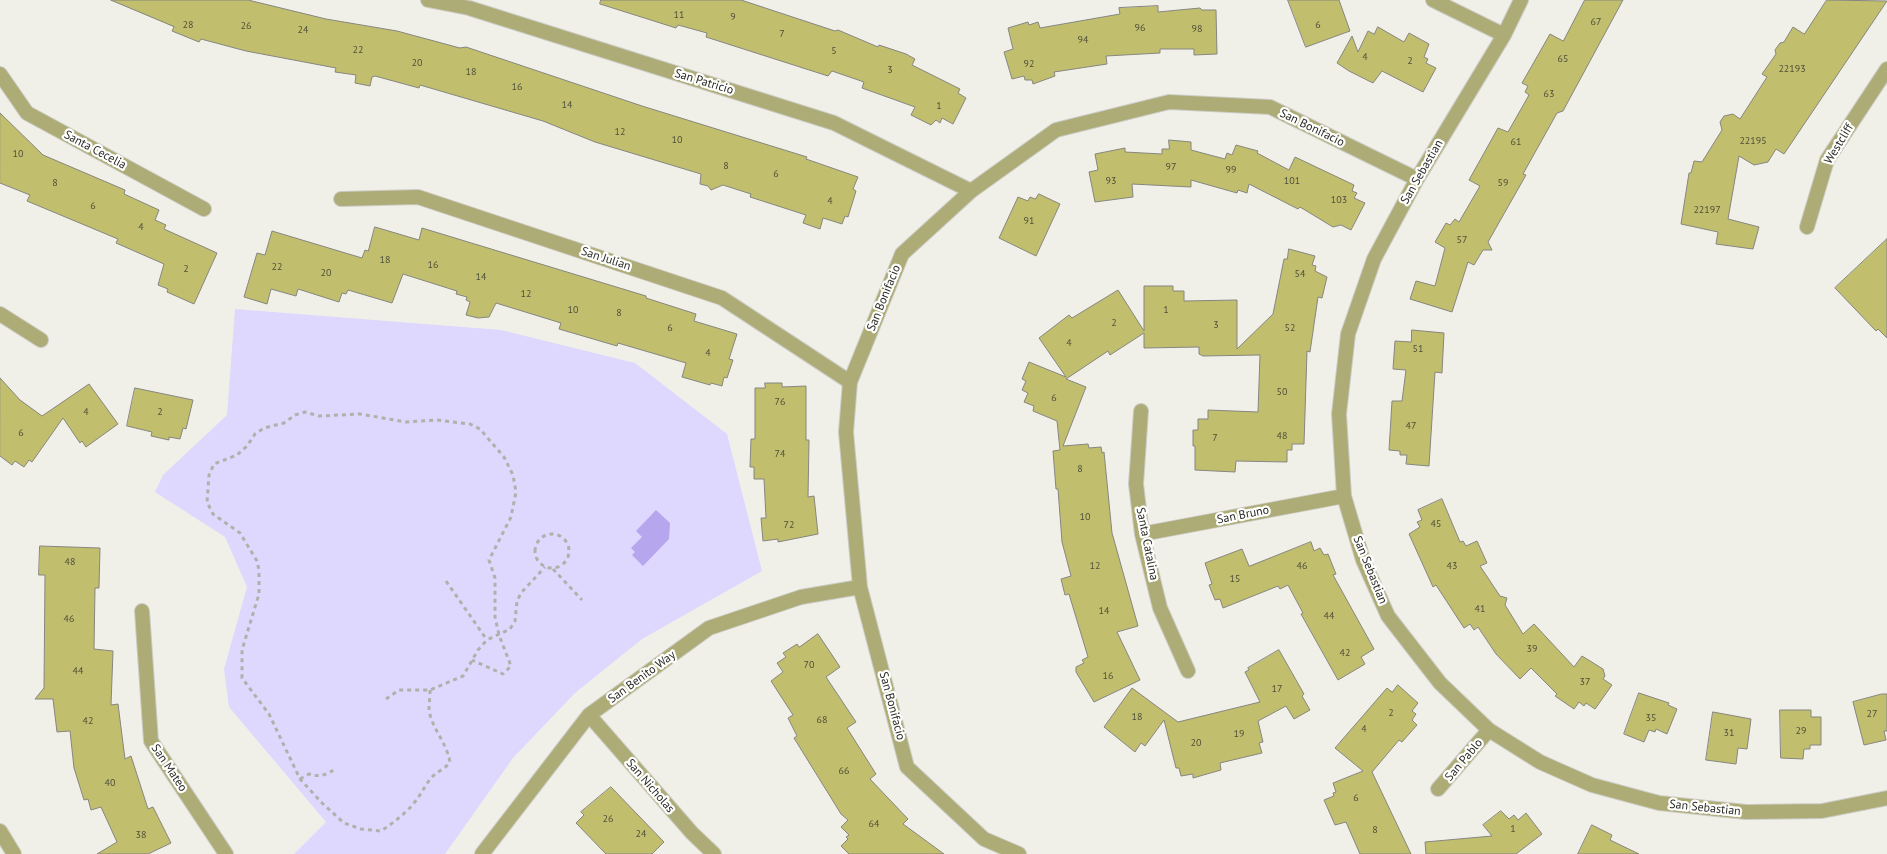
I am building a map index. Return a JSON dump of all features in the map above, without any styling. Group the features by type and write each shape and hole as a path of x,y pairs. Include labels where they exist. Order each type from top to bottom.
{"street":[{"name":"San Patricio","path":"428,0 469,8 834,123 971,191"},
{"path":"1433,0 1504,35"},
{"name":"San Sebastian","path":"1521,0 1504,35 1417,178 1374,259 1348,334 1339,414 1344,496 1363,560 1388,616 1440,683 1489,730 1540,762 1592,785 1659,803 1746,812 1822,811 1887,798"},
{"name":"Westcliff","path":"1807,227 1827,160 1887,69"},
{"name":"Santa Cecelia","path":"0,74 27,113 204,209"},
{"name":"San Bonifacio","path":"1020,854 984,839 908,767 860,588 846,432 850,382 902,254 971,191 1056,130 1169,102 1270,107 1417,178"},
{"name":"San Julian","path":"341,199 418,197 722,298 850,382"},
{"path":"0,314 41,340"},
{"name":"Santa Catalina","path":"1141,411 1136,484 1142,534 1160,608 1188,671"},
{"name":"San Bruno","path":"1142,534 1344,496"},
{"name":"San Benito Way","path":"482,854 589,715 709,628 802,597 860,588"},
{"name":"San Mateo","path":"142,611 151,741 226,854"},
{"name":"San Nicholas","path":"589,715 692,833 714,854"},
{"name":"San Pablo","path":"1438,789 1489,730"},
{"path":"0,831 14,854"}],"path":[{"path":"430,690 429,711 433,724 448,747 450,762 420,792 415,802 381,831 360,829 344,823 300,779 269,714 242,678 242,650 259,594 257,561 240,534 213,514 207,502 209,475 214,464 237,455 247,446 255,434 264,428 284,423 295,415 305,412 331,416 360,414 406,422 450,421 470,424 480,428 504,457 516,492 511,517 489,560 495,578 495,617 499,635 511,666 503,674 472,660"},
{"path":"552,533 565,538 570,551 565,563 552,568 545,567 536,557 536,544 540,538 552,533"},
{"path":"386,699 399,690 430,690 446,685 463,676 487,640 510,629 515,621 517,601 521,593 545,567"},
{"path":"552,568 582,600"},
{"path":"446,581 487,640"},
{"path":"300,779 309,774 318,777 326,775 337,768"}],"shaded area":[{"path":"235,309 501,330 635,363 727,434 762,571 642,639 575,693 513,758 445,854 294,854 326,822 229,707 224,669 247,587 225,537 155,492 163,475 227,415"},
{"path":"656,510 670,523 669,539 643,566 632,555 635,552 631,548 642,537 636,531"}],"building":[{"path":"111,0 248,0 326,19 397,31 460,48 466,47 642,106 807,157 806,159 858,177 853,189 856,191 848,217 845,216 842,224 823,218 820,229 803,223 806,215 750,197 751,194 723,185 711,190 708,186 700,184 701,174 595,142 543,121 420,85 419,88 375,76 372,77 370,86 355,83 356,75 335,72 336,68 246,51 201,39 199,42 172,31 174,27"},
{"path":"601,0 741,0 835,31 838,30 878,47 879,45 906,54 915,59 912,65 960,89 958,93 966,98 953,124 942,118 940,123 936,120 931,125 911,115 915,107 862,88 864,82 832,71 828,76 706,37 707,33 678,25 676,28 600,4"},
{"path":"1288,0 1339,0 1350,31 1306,47"},
{"path":"1585,0 1623,0 1563,111 1557,113 1523,174 1526,175 1488,242 1492,250 1483,250 1474,265 1468,262 1452,312 1410,299 1416,281 1435,286 1445,248 1435,242 1446,223 1450,225 1455,219 1459,222 1480,186 1469,180 1498,128 1508,132 1529,95 1525,92 1528,86 1522,83 1550,34 1563,41"},
{"path":"1827,0 1887,1 1784,154 1776,149 1768,162 1754,165 1739,156 1728,219 1759,227 1753,249 1716,244 1718,232 1681,224 1689,173 1691,173 1694,161 1702,162 1722,130 1720,122 1724,116 1733,114 1740,119 1767,77 1762,74 1776,54 1775,50 1780,43 1784,42 1793,27 1804,34"},
{"path":"1158,6 1158,12 1200,8 1202,10 1216,10 1217,54 1194,55 1194,49 1160,49 1160,53 1106,56 1107,64 1054,72 1055,76 1033,84 1032,80 1025,80 1024,76 1012,79 1004,52 1013,49 1008,28 1028,22 1029,25 1038,22 1040,28 1120,14 1119,8"},
{"path":"1378,27 1404,42 1409,33 1429,44 1424,57 1428,59 1426,63 1436,68 1423,92 1382,71 1373,83 1337,63 1352,36 1358,52 1368,31 1374,34"},
{"path":"0,113 43,155 125,190 124,194 159,210 155,220 166,225 164,229 217,253 194,304 167,292 168,289 158,285 164,264 116,243 118,239 27,201 30,195 0,183"},
{"path":"1169,140 1191,142 1191,150 1225,159 1227,153 1232,155 1236,145 1258,151 1257,153 1289,170 1295,157 1354,185 1352,191 1357,193 1354,198 1365,203 1351,230 1341,225 1333,227 1300,207 1298,209 1249,184 1247,193 1238,190 1237,193 1191,180 1191,187 1132,184 1133,197 1095,202 1089,172 1098,170 1095,154 1125,148 1125,152 1162,154 1162,149 1169,149"},
{"path":"1039,194 1060,204 1036,256 999,238 1018,197 1028,201 1030,197 1035,199"},
{"path":"375,227 419,240 422,228 646,296 646,298 696,314 694,321 737,334 729,359 733,360 727,378 724,377 722,386 711,383 710,385 682,377 686,363 618,343 617,346 559,329 561,323 496,303 489,317 478,318 466,315 470,302 466,300 467,297 456,294 457,291 403,274 392,303 348,290 346,294 342,293 339,302 298,289 296,296 271,289 267,304 244,297 257,253 265,255 272,231 362,258 365,250 368,251"},
{"path":"1887,239 1887,338 1878,329 1876,331 1835,288"},
{"path":"1289,249 1315,256 1312,265 1316,266 1315,271 1327,277 1322,298 1318,297 1310,352 1307,351 1304,444 1292,444 1292,450 1287,450 1287,462 1236,461 1235,472 1195,470 1193,430 1198,430 1198,419 1208,419 1208,410 1258,412 1260,355 1203,356 1199,354 1199,347 1144,348 1144,333 1110,355 1108,351 1066,379 1086,387 1063,446 1088,444 1089,448 1101,447 1102,453 1104,452 1112,533 1138,626 1117,632 1140,680 1094,702 1076,672 1076,667 1084,663 1082,660 1088,657 1069,594 1065,595 1061,579 1071,576 1062,542 1058,489 1056,489 1053,451 1060,450 1057,421 1033,411 1034,406 1024,402 1028,393 1022,390 1026,381 1022,379 1029,362 1066,377 1039,338 1069,315 1072,318 1118,290 1144,331 1144,286 1173,286 1173,291 1184,291 1184,301 1237,300 1237,349 1273,314 1284,259 1287,259"},
{"path":"1412,330 1444,333 1442,373 1435,372 1429,466 1406,464 1407,455 1400,455 1400,451 1389,450 1392,401 1402,401 1406,370 1393,369 1395,341 1411,342"},
{"path":"0,378 20,400 42,416 89,384 118,424 86,447 82,441 80,443 63,418 32,462 29,460 24,467 15,461 12,465 0,456"},
{"path":"765,383 782,383 782,387 806,386 806,440 809,440 808,497 814,496 818,534 778,542 778,539 763,541 761,518 766,518 764,479 754,479 754,467 750,467 751,439 755,439 755,388 765,388"},
{"path":"135,388 193,400 186,429 183,428 180,439 169,437 169,440 151,436 152,432 127,426"},
{"path":"1442,499 1460,542 1463,541 1466,546 1477,541 1487,563 1480,566 1500,596 1507,598 1505,605 1523,634 1534,624 1574,667 1582,656 1603,669 1605,676 1603,679 1612,685 1595,709 1586,703 1584,706 1579,702 1574,709 1555,696 1557,694 1531,668 1520,679 1496,654 1478,627 1474,630 1470,624 1464,628 1436,585 1433,587 1409,534 1420,527 1417,522 1422,520 1418,510"},
{"path":"1311,542 1314,551 1320,548 1324,555 1328,554 1336,574 1333,575 1374,649 1361,657 1365,664 1338,680 1301,614 1303,613 1288,585 1280,589 1278,586 1223,608 1220,599 1215,600 1209,585 1212,584 1205,563 1242,549 1249,566"},
{"path":"40,546 100,548 99,588 95,588 94,649 113,651 111,705 118,704 125,759 131,756 148,809 153,807 171,843 148,854 97,854 117,842 101,807 91,810 88,799 84,800 74,768 70,731 57,732 53,699 35,699 44,688 45,575 39,575"},
{"path":"818,634 840,667 826,677 856,722 847,728 876,774 870,779 908,819 903,824 944,854 849,854 841,846 848,839 846,837 849,835 841,827 848,820 841,814 794,738 797,736 788,718 793,715 771,681 783,672 777,663 786,657 783,653 797,644 799,647"},
{"path":"1279,650 1304,694 1302,696 1310,710 1294,719 1286,706 1258,721 1263,742 1259,743 1262,753 1220,763 1221,770 1193,778 1193,774 1181,776 1179,768 1176,768 1164,720 1145,746 1141,743 1135,752 1104,727 1132,688 1178,722 1260,702 1245,672 1249,670 1248,668"},
{"path":"1398,685 1418,703 1412,711 1416,714 1412,720 1417,725 1402,742 1399,740 1372,772 1411,854 1360,854 1346,822 1335,825 1324,800 1334,796 1333,793 1336,792 1333,783 1363,771 1335,748 1387,688 1392,692"},
{"path":"1639,693 1669,703 1668,705 1677,709 1667,734 1656,729 1655,732 1649,730 1644,742 1624,734"},
{"path":"1887,694 1887,731 1884,731 1886,740 1864,745 1853,702"},
{"path":"1780,710 1811,710 1811,717 1821,717 1821,745 1810,745 1810,749 1804,749 1803,759 1781,758"},
{"path":"1713,712 1751,719 1747,749 1738,748 1736,764 1706,760"},
{"path":"611,787 664,842 652,854 606,854 576,823 584,815 581,812"},
{"path":"1501,811 1509,819 1514,815 1518,820 1526,813 1542,834 1516,854 1426,854 1425,842 1492,836 1483,825"},
{"path":"1592,825 1612,835 1610,840 1639,854 1578,854"}]}
